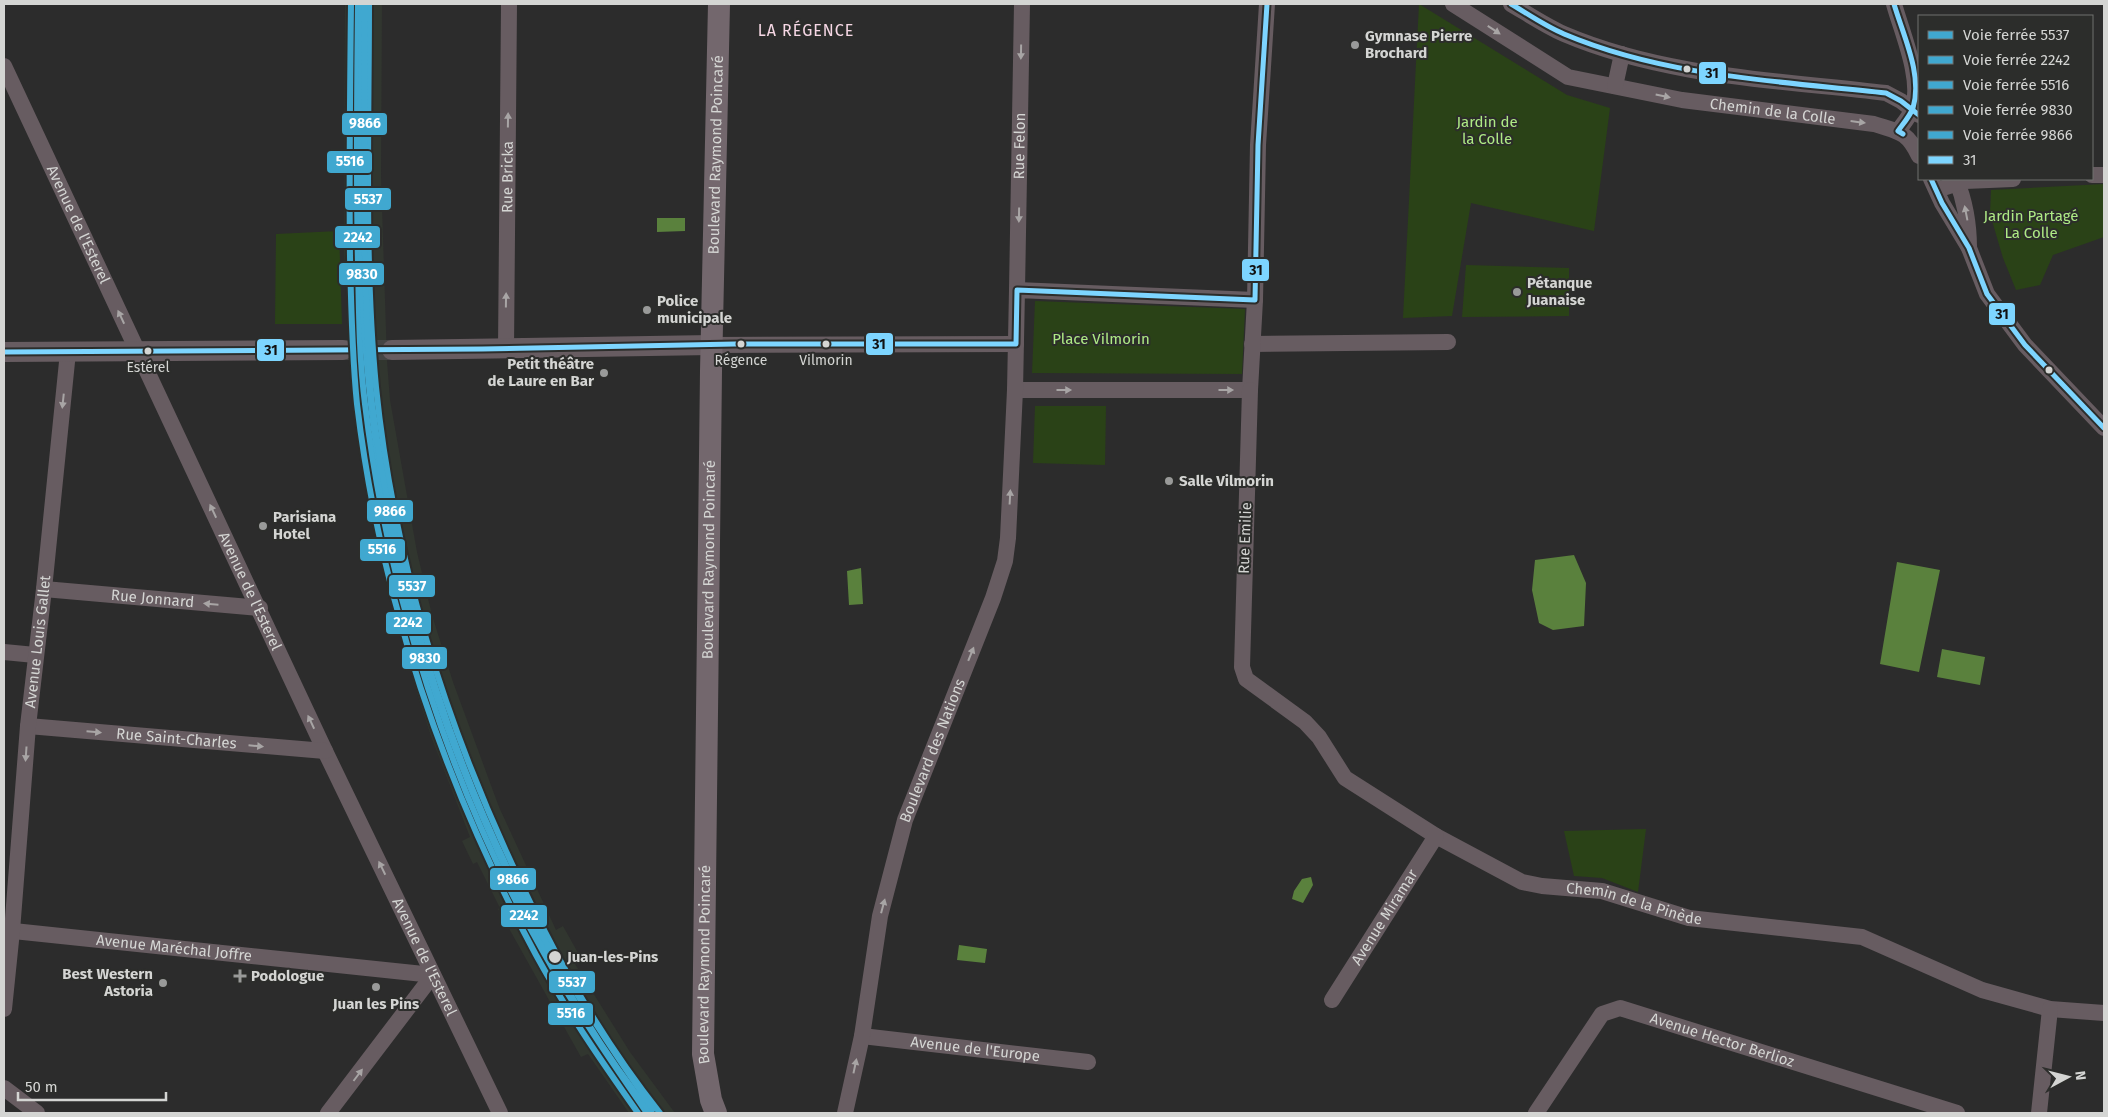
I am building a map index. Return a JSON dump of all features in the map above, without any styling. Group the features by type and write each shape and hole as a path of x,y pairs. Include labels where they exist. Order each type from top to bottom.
{"main road":[{"name":"Boulevard Raymond Poincaré","path":"716,1113 711,1100 703,1054 712,344 719,4"}],"street":[{"name":"Rue Bricka","path":"506,349 509,4"},
{"name":"Rue Felon","path":"1017,290 1022,4"},
{"path":"1255,300 1017,290 1015,390 1250,390 1255,300 1258,145 1267,4"},
{"name":"Chemin de la Colle","path":"1453,4 1568,77 1682,100 1874,124 1898,131 1912,141 1918,154"},
{"name":"Chemin de la Colle","path":"1511,4 1563,33 1622,54 1687,70 1886,93 1916,112"},
{"path":"1894,4 1915,78 1916,96 1916,112 1898,131"},
{"path":"1615,86 1622,54"},
{"name":"Avenue de l'Esterel","path":"4,66 260,608 325,751 500,1113"},
{"path":"1985,180 1957,181 1934,185 1942,203 1969,248 1979,278 1987,294 2048,371 2104,428"},
{"path":"1957,181 1963,198 1969,228 1969,248"},
{"path":"1252,344 1448,342"},
{"path":"392,350 712,344 1016,344"},
{"path":"4,352 343,350"},
{"name":"Avenue Louis Gallet","path":"4,1009 8,930 35,655 44,589 68,352"},
{"name":"Boulevard des Nations","path":"845,1113 862,1036 880,916 906,820 993,598 1005,561 1008,538 1015,390"},
{"name":"Rue Emilie","path":"1242,656 1250,390"},
{"name":"Rue Jonnard","path":"44,589 260,608"},
{"path":"4,652 35,655"},
{"name":"Chemin de la Pinède","path":"1242,656 1242,667 1246,678 1305,722 1319,737 1345,778 1436,836 1522,882 1542,886 1602,890 1689,918 1862,937 1982,990 2050,1009 2104,1013"},
{"name":"Rue Saint-Charles","path":"28,726 325,751"},
{"name":"Avenue Miramar","path":"1332,1000 1436,836"},
{"name":"Avenue Maréchal Joffre","path":"8,930 433,975"},
{"path":"328,1113 433,975"},
{"name":"Avenue Hector Berlioz","path":"1536,1113 1602,1014 1620,1008 1957,1113"},
{"path":"2038,1113 2050,1009"},
{"name":"Avenue de l'Europe","path":"862,1036 1088,1062"},
{"path":"4,1088 37,1113"}],"shaded area":[{"path":"345,4 382,4 381,176 390,400 417,552 432,615 453,682 499,807 556,930 563,926 582,960 575,964 630,1052 675,1113 629,1113 588,1054 581,1057 498,909 500,908 477,862 473,864 462,841 470,837 431,736 414,684 377,545 354,404 344,250"},
{"path":"657,218 685,218 685,231 657,232"},
{"path":"1574,555 1586,583 1584,626 1553,630 1539,623 1532,590 1535,560"},
{"path":"1897,562 1940,570 1919,672 1880,664"},
{"path":"861,568 863,604 849,605 847,571"},
{"path":"1942,649 1985,657 1980,685 1937,677"},
{"path":"1311,877 1313,885 1303,903 1292,899 1294,891 1302,879"},
{"path":"959,945 987,949 985,963 957,960"}],"green space":[{"name":"Jardin de la Colle","path":"1419,4 1567,95 1610,108 1594,231 1471,203 1452,316 1403,318"},
{"name":"Jardin Partagé La Colle","path":"2104,184 2104,237 2053,255 2040,285 2016,290 2003,258 1990,214 1991,190"},
{"path":"339,231 342,324 275,324 276,234"},
{"name":"Pétanque Juanaise","path":"1466,265 1569,268 1569,316 1462,317"},
{"name":"Place Vilmorin","path":"1035,301 1245,309 1242,374 1032,373"},
{"path":"1035,406 1106,406 1105,465 1033,463"},
{"path":"1646,829 1638,892 1602,878 1574,876 1564,831"}],"tunnel":[{"path":"343,350 392,350"}],"rail line":[{"name":"5516","path":"351,4 350,257 355,386 368,476 399,618 445,756 472,824 503,890 536,955 572,1016 638,1113"},
{"name":"2242","path":"358,4 357,198 362,369 375,475 389,546 407,618 452,758 480,825 511,891 569,996 647,1113"},
{"name":"9830","path":"362,4 360,195 365,339 377,450 388,514 402,577 438,702 485,823 512,882 574,1002 630,1086 651,1113"},
{"name":"9866","path":"365,4 365,256 370,385 382,474 396,544 414,615 435,686 459,755 517,888 575,992 653,1109"},
{"name":"5537","path":"369,4 368,196 372,340 384,450 409,576 445,699 467,759 518,877 548,939 582,999 619,1057 660,1113"}],"transit line":[{"name":"31","path":"4,352 482,349 735,344 1016,344 1017,290 1255,300 1258,145 1267,4"},
{"name":"31","path":"1511,4 1543,24 1564,34 1642,60 1723,75 1886,93 1901,101 1918,114"},
{"name":"31","path":"1894,4 1911,55 1916,82 1913,108 1898,131 1903,134"},
{"name":"31","path":"1931,180 1942,203 1969,248 1987,294 2025,345 2104,428"}],"place":[{"name":"Gymnase Pierre Brochard","path":"1355,45"},
{"name":"Pétanque Juanaise","path":"1517,292"},
{"name":"Police municipale","path":"647,310"},
{"name":"Régence","path":"741,344"},
{"name":"Vilmorin","path":"826,344"},
{"name":"Estérel","path":"148,351"},
{"name":"Petit théâtre de Laure en Bar","path":"604,373"},
{"name":"Salle Vilmorin","path":"1169,481"},
{"name":"Parisiana Hotel","path":"263,526"},
{"name":"Juan-les-Pins","path":"555,957"},
{"name":"Podologue","path":"240,976"},
{"name":"Best Western Astoria","path":"163,983"},
{"name":"Juan les Pins","path":"376,987"}],"district":[{"name":"LA RÉGENCE","path":"806,30"}]}
